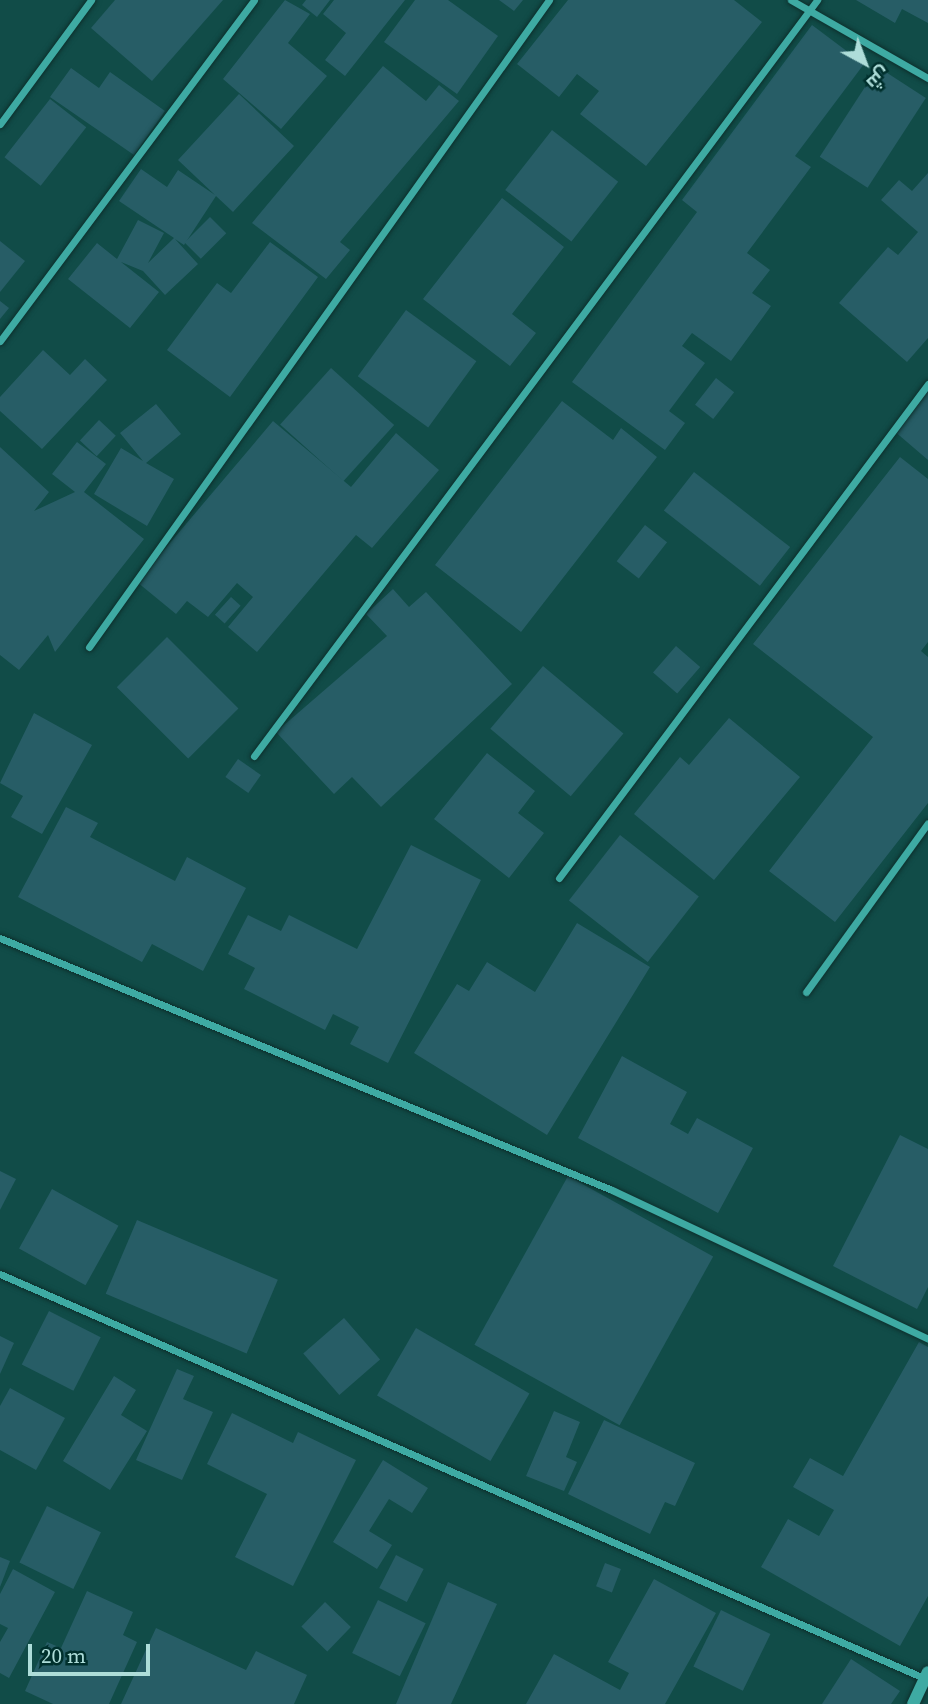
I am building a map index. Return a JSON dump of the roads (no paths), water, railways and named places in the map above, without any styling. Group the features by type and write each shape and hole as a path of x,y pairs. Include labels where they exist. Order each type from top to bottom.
{"street":[{"path":"0,124 91,0"},
{"path":"0,341 254,0"},
{"path":"89,647 549,0"},
{"path":"791,0 928,78"},
{"path":"254,756 817,0"},
{"path":"559,878 928,384"},
{"path":"806,992 928,823"},
{"path":"0,938 612,1189 928,1339"},
{"path":"0,1274 927,1676 913,1704"}]}
